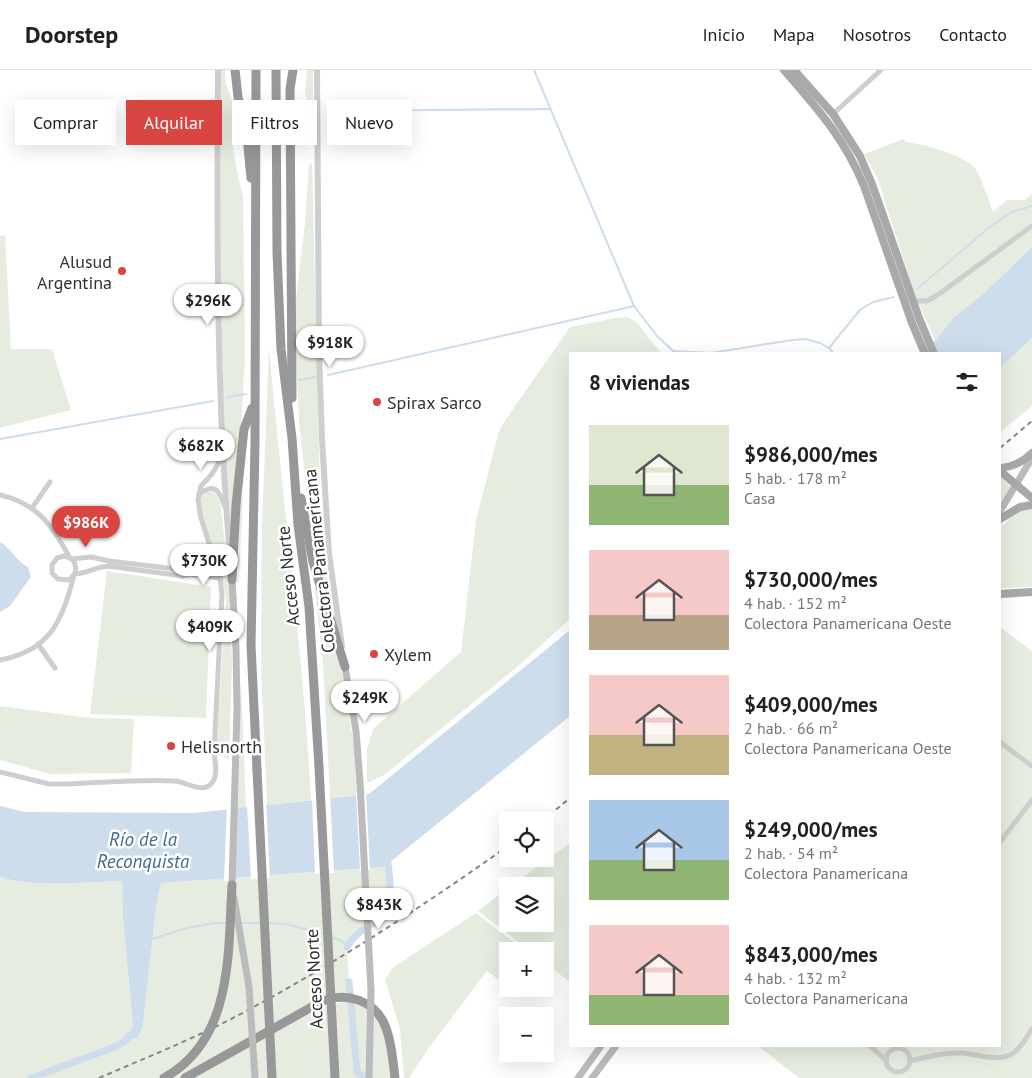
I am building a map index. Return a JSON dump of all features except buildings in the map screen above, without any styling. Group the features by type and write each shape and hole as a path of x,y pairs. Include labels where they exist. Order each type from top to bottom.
{"highway":[{"path":"235,70 238,97 247,136 257,225"},
{"name":"Acceso Norte","path":"256,70 257,225 251,645 272,1078"},
{"name":"Acceso Norte","path":"276,70 277,262 281,348 292,438 298,525 309,607 335,1078"},
{"path":"292,70 290,89 292,438 313,562 345,667"},
{"path":"232,580 236,505 244,429 254,402"},
{"path":"164,1078 185,1064 196,1053 214,1021 226,972 232,885"},
{"path":"185,1078 319,1003 331,998 344,997 358,1000 373,1008 383,1020 389,1040 395,1078"}],"main road":[{"path":"784,70 829,122 857,169 923,352"},
{"path":"794,70 833,114 849,138 866,170 933,352"},
{"path":"1001,469 1013,466 1032,453"},
{"path":"1001,509 1032,458"},
{"path":"1001,470 1032,498"},
{"path":"1001,518 1020,507 1032,505"},
{"path":"232,580 237,670 232,885 249,987 255,1078"},
{"path":"1001,594 1032,592"},
{"name":"Colectora Panamericana","path":"345,667 356,731 360,782 370,980 369,1078"},
{"path":"578,1078 600,1047"},
{"path":"592,1078 615,1047"}],"street":[{"path":"218,70 218,306 222,456 232,580"},
{"name":"Colectora Panamericana","path":"317,70 319,353 322,439 329,554 345,667"},
{"path":"833,114 881,70"},
{"path":"913,301 927,301 939,294 1032,226"},
{"path":"0,772 50,784 173,781 202,788 210,785 216,776 214,752 223,604 220,578 199,511 198,494 201,486 212,474 222,456"},
{"path":"32,508 50,482"},
{"path":"198,494 207,488 214,489 220,493 226,508"},
{"path":"0,495 21,501 32,508 55,530 75,563 75,575 69,595 61,619 53,630 38,644 19,655 0,660"},
{"path":"62,543 62,551 54,561 52,569 55,577 66,585 69,595"},
{"path":"57,558 64,556 71,558 100,558 110,561 184,570 190,574"},
{"path":"100,558 100,567"},
{"path":"62,581 69,580 75,575 108,566 183,576 190,574 220,578"},
{"path":"38,644 55,668"},
{"path":"1001,743 1032,766"},
{"path":"1001,841 1032,800"},
{"path":"891,1078 895,1072 906,1068 910,1061 947,1054 963,1053 998,1058 1005,1057 1016,1051 1032,1029"},
{"path":"871,1047 886,1060 889,1067 895,1072"},
{"path":"886,1060 888,1053 893,1047 905,1051 910,1061"}],"shaded area":[{"path":"221,70 225,70 226,84 232,100 232,145 234,145 243,196 245,356 241,431 231,532 222,359"},
{"path":"307,70 313,70 313,100 307,100 305,91"},
{"path":"904,139 906,142 943,151 969,163 980,176 993,212 1007,200 1025,200 1032,194 1032,247 983,294 953,318 935,341 915,295 877,177 864,154"},
{"path":"312,164 320,491 327,579 336,630 317,567 299,421 295,337 296,298 305,223 309,165"},
{"path":"5,235 11,349 52,349 71,410 0,428 0,236"},
{"path":"628,317 638,324 660,352 569,352 569,620 517,667 384,775 367,783 367,748 374,728 461,652 476,520 502,425 570,327"},
{"path":"1032,338 1032,406 1001,431 1001,367"},
{"path":"269,347 298,630 311,800 267,805 261,663 262,526"},
{"path":"1001,477 1011,487 1001,504"},
{"path":"212,491 217,496 221,506 230,595 232,662 229,760 218,754 217,739 226,598 199,497 205,492"},
{"path":"243,496 239,581 237,584 240,500"},
{"path":"1032,508 1032,587 1001,588 1001,527 1017,511"},
{"path":"312,564 342,673 355,752 357,795 330,798 323,663"},
{"path":"107,571 211,587 206,718 90,714"},
{"path":"1001,628 1032,651 1032,1078 799,1078 759,1047 1001,1047"},
{"path":"241,681 246,808 234,809"},
{"path":"0,706 90,718 134,719 131,773 50,774 0,760"},
{"path":"569,844 569,981 554,970 554,942 518,942 505,932 554,932 554,877 523,877 537,867 554,867 554,855"},
{"path":"384,867 390,878 389,906 385,913 354,936 347,947 349,982 344,997 336,998 185,1078 0,1078 0,877 44,883 122,881 123,918 133,1026 125,1042 143,1026 156,908 161,883"},
{"path":"499,895 499,927 478,911"},
{"path":"476,913 514,942 499,942 499,980 487,971 428,1049 409,1078 404,1078 400,1029 385,980 392,968"},
{"path":"342,1002 354,1003 365,1007 379,1021 386,1039 392,1078 193,1078 320,1008"}],"water":[{"path":"1032,247 1032,338 1001,367 1001,352 921,352 936,340 953,318 983,294"},
{"path":"0,542 20,562 28,567 31,577 10,606 0,612"},
{"name":"Río de la Reconquista","path":"569,631 569,717 384,867 161,883 156,908 143,1026 137,1038 124,1042 133,1026 123,918 122,881 44,883 0,877 0,806 25,812 194,813 369,794"}],"pier":[{"path":"366,792 370,870 360,871 356,793"},
{"path":"330,796 334,873 315,874 312,798"},
{"path":"266,803 270,878 251,879 247,805"},
{"path":"234,806 233,880 224,881 227,807"}],"waterway":[{"path":"534,70 634,306 657,336 673,351 692,352"},
{"path":"412,110 549,109"},
{"path":"917,289 992,225 1012,212 1032,206"},
{"path":"829,348 860,310 873,302 894,297"},
{"path":"328,375 634,306"},
{"path":"717,352 806,339 820,343 832,352"},
{"path":"299,380 315,377"},
{"path":"227,397 246,394"},
{"path":"0,439 213,401"},
{"path":"347,947 356,935 379,919 387,909 390,895 387,856"},
{"path":"152,939 187,928 214,923 228,923"},
{"path":"240,923 260,923"},
{"path":"268,923 286,924 324,934"},
{"path":"331,937 342,941 347,947"},
{"path":"349,982 357,1072 364,1078"},
{"path":"31,1078 112,1048 124,1042 130,1035"}],"railway":[{"path":"1001,447 1032,421"},
{"path":"553,812 569,799"},
{"path":"99,1078 215,1027 267,1000 407,915 499,852"}],"place":[{"name":"Alusud Argentina","path":"122,271"},
{"name":"Spirax Sarco","path":"377,402"},
{"name":"Xylem","path":"374,654"},
{"name":"Helisnorth","path":"171,746"}]}
